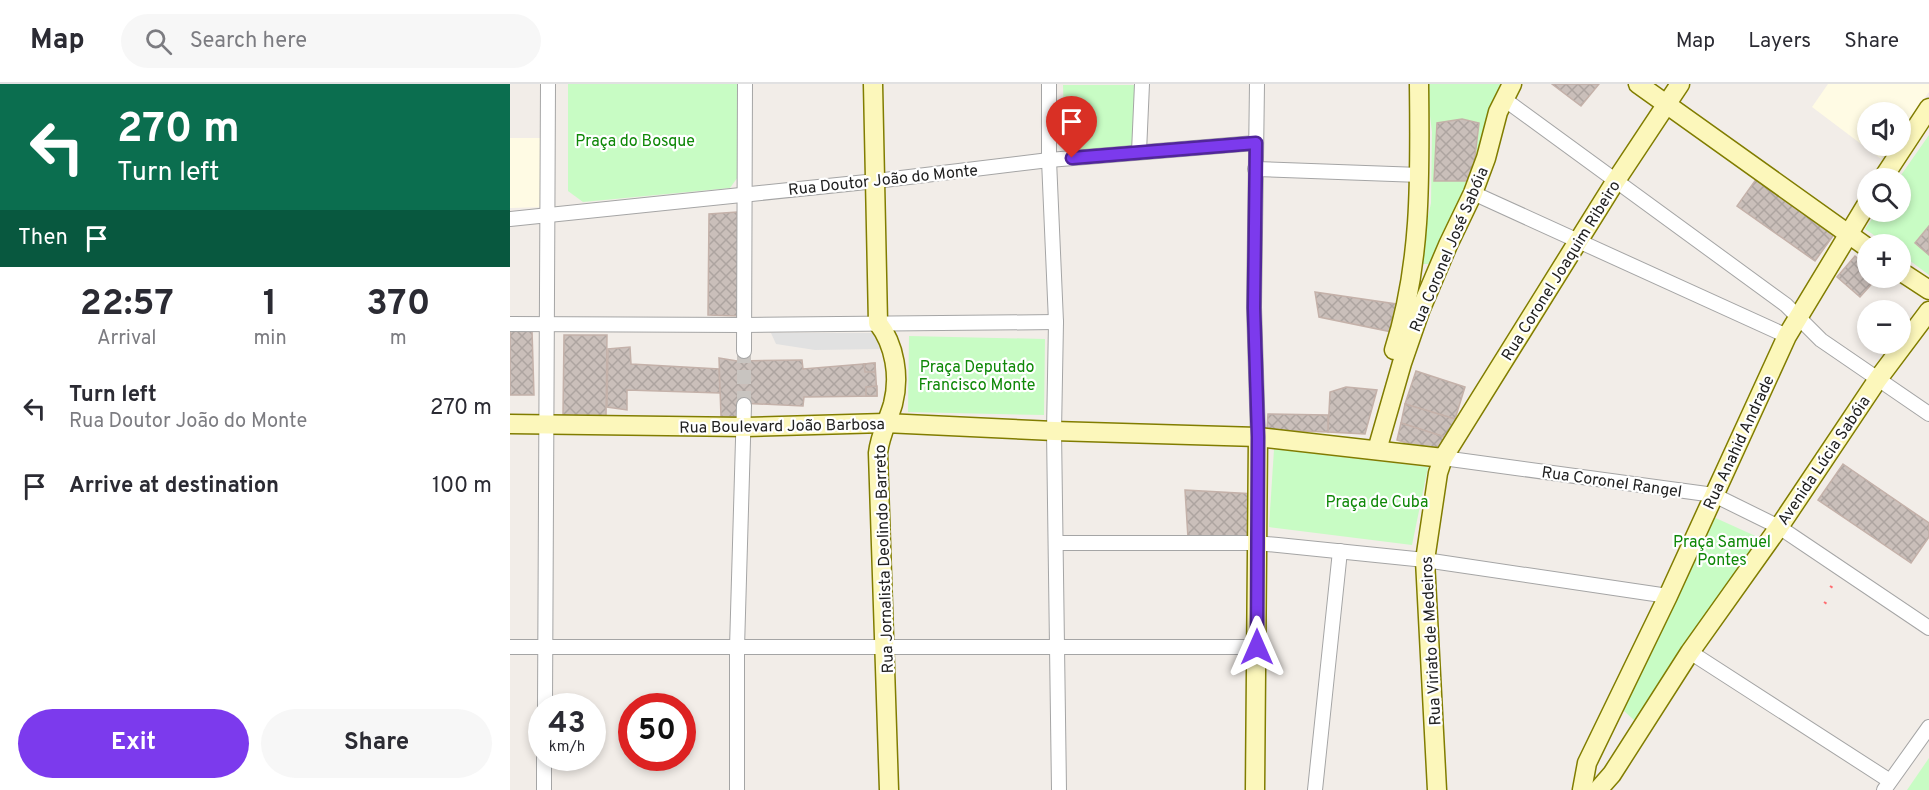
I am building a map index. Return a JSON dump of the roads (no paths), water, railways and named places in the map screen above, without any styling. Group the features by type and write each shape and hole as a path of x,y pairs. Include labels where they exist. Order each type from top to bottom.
{"street":[{"path":"545,693 548,84"},
{"path":"744,351 746,84"},
{"name":"Rua Jornalista Deolindo Barreto","path":"873,84 878,323 887,335 894,354 896,377 896,391 879,438 878,453 889,790"},
{"path":"1048,84 1056,322 1054,431 1059,790"},
{"path":"1139,152 1142,84"},
{"path":"1255,790 1258,437 1254,308 1257,84"},
{"path":"1371,449 1413,277 1420,175 1419,84"},
{"path":"1638,84 1857,240"},
{"name":"Rua Coronel Joaquim Ribeiro","path":"1443,458 1615,182 1680,84"},
{"path":"1508,92 1615,182 1786,305 1821,340 1929,414"},
{"name":"Rua Coronel José Sabóia","path":"1371,449 1420,311 1440,262 1473,193 1508,92"},
{"path":"1890,168 1929,108"},
{"name":"Rua Doutor João do Monte","path":"510,219 1049,160 1256,143"},
{"path":"1255,169 1420,175"},
{"path":"1473,193 1787,336"},
{"name":"Rua Anahid Andrade","path":"1582,790 1587,763 1668,596 1787,336 1857,218"},
{"path":"1911,279 1929,291"},
{"name":"Avenida Lúcia Sabóia","path":"1598,790 1612,774 1690,652 1779,527 1878,379 1929,311"},
{"path":"510,324 744,325 1056,322"},
{"path":"738,790 736,648 744,405"},
{"name":"Rua Boulevard João Barbosa","path":"510,424 745,427 885,423 1258,437"},
{"name":"Rua Coronel Rangel","path":"1258,437 1443,458 1714,495 1779,527 1929,628"},
{"name":"Rua Viriato de Medeiros","path":"1437,790 1425,560 1436,481 1443,458"},
{"path":"1056,543 1256,543 1425,560 1668,596"},
{"path":"1315,790 1340,551"},
{"path":"510,647 1257,647"},
{"path":"1690,652 1887,786 1929,727"},
{"path":"1587,763 1597,772 1612,774"},
{"path":"544,771 544,790"}],"tunnel":[{"path":"744,351 744,405"}],"park label":[{"name":"Praça do Bosque","path":"635,140"},
{"name":"Praça Deputado Francisco Monte","path":"977,375"},
{"name":"Praça de Cuba","path":"1377,501"},
{"name":"Praça Samuel Pontes","path":"1722,550"}]}
